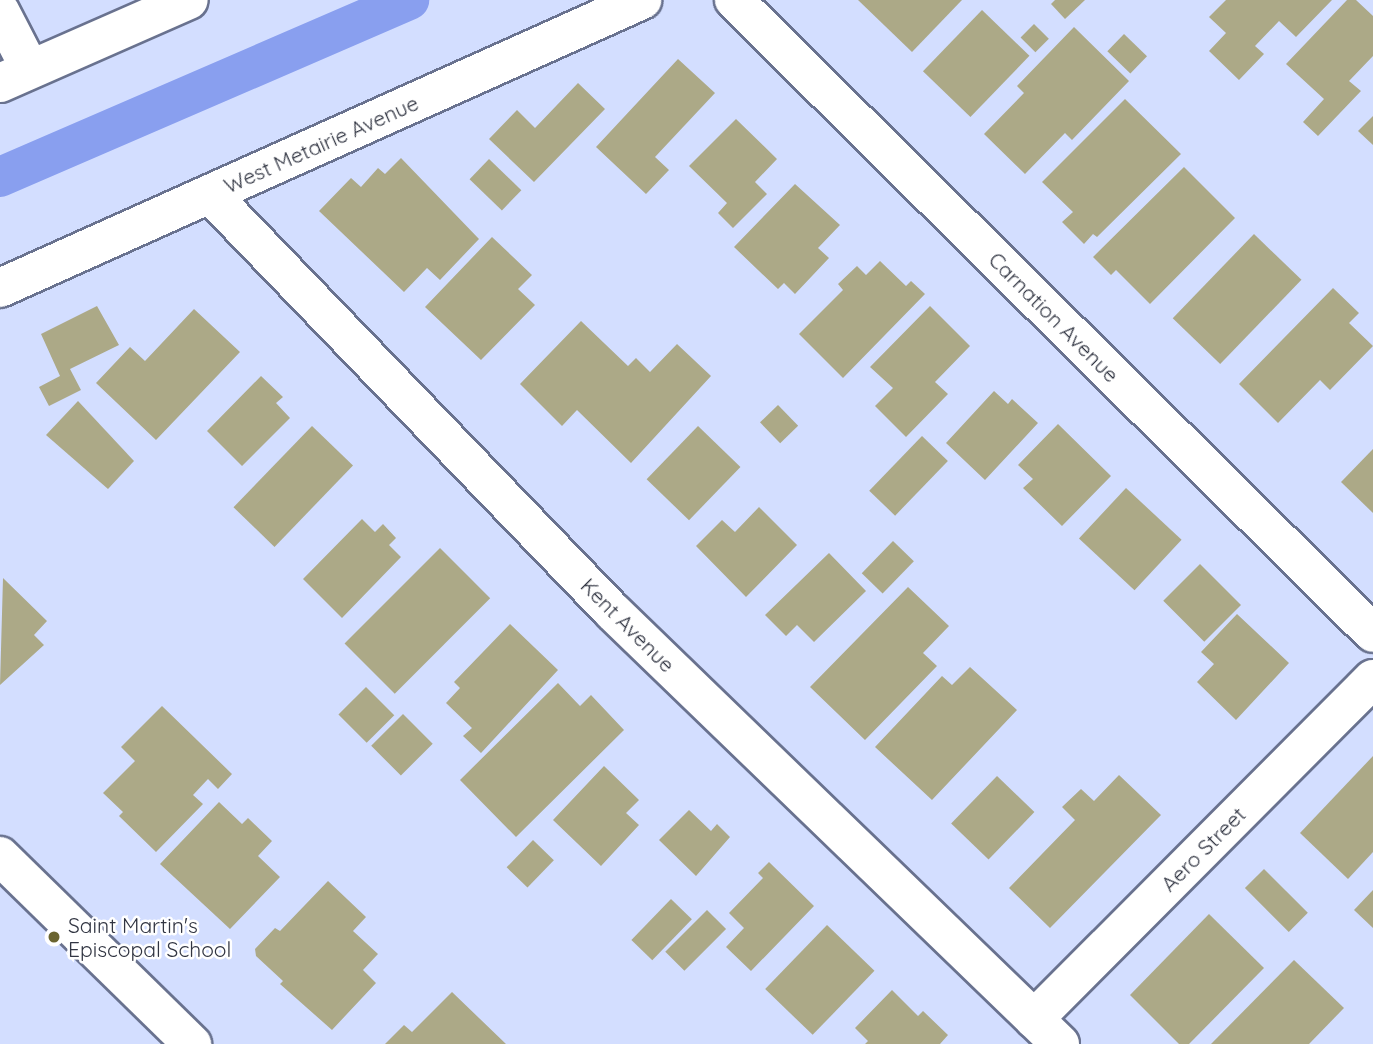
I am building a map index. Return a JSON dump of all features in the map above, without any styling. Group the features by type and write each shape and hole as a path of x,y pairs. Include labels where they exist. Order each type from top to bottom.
{"street":[{"path":"0,11 15,76 189,0"},
{"name":"West Metairie Avenue","path":"0,288 642,0"},
{"name":"Carnation Avenue","path":"734,0 1373,633"},
{"name":"Kent Avenue","path":"210,194 612,611 1047,1032"},
{"name":"Aero Street","path":"1047,1032 1373,678"},
{"path":"0,856 192,1044"}],"building":[{"path":"858,0 962,0 912,52"},
{"path":"1055,0 1085,0 1065,19 1051,4"},
{"path":"1226,0 1332,0 1296,37 1279,21 1255,46 1264,54 1239,80 1209,51 1226,33 1209,17"},
{"path":"1347,0 1356,0 1373,16 1373,56 1349,81 1361,91 1318,136 1303,122 1324,99 1286,64"},
{"path":"982,10 1029,56 970,117 923,71"},
{"path":"1034,24 1049,39 1035,52 1021,37"},
{"path":"1074,27 1129,81 1072,140 1065,133 1025,174 984,134 1024,93 1017,86"},
{"path":"1124,34 1147,56 1130,73 1107,51"},
{"path":"678,59 715,93 655,157 669,170 646,194 596,147"},
{"path":"578,83 605,109 534,182 489,139 517,110 535,128"},
{"path":"1125,99 1181,154 1097,237 1093,234 1084,244 1062,222 1073,212 1042,182"},
{"path":"1373,116 1373,145 1358,131"},
{"path":"736,119 777,159 755,182 767,194 733,228 718,213 727,203 689,166"},
{"path":"401,158 479,239 440,280 427,268 404,292 319,211 351,178 361,187 378,168 385,174"},
{"path":"489,159 521,190 502,210 470,179"},
{"path":"1184,167 1235,218 1150,304 1116,270 1111,275 1093,257"},
{"path":"795,184 840,225 818,248 829,258 795,294 784,283 778,289 734,247"},
{"path":"1254,234 1301,280 1220,364 1173,318"},
{"path":"492,237 532,275 518,289 535,305 481,360 425,307"},
{"path":"880,261 906,286 911,281 925,294 843,378 799,334 843,290 838,284 857,266 866,275"},
{"path":"1333,288 1359,313 1349,323 1373,346 1330,390 1320,380 1278,423 1239,384"},
{"path":"97,306 119,345 70,369 81,390 49,406 39,387 60,376 41,334"},
{"path":"930,306 970,346 935,382 948,394 906,437 875,406 893,388 870,367"},
{"path":"194,309 240,352 156,440 96,383 130,347 145,361"},
{"path":"581,321 628,366 636,358 650,372 677,344 711,376 631,463 577,410 562,426 520,384"},
{"path":"261,376 283,397 276,403 290,418 242,466 207,431"},
{"path":"994,391 1008,404 1012,399 1038,423 985,480 946,443"},
{"path":"78,401 134,461 108,489 46,435"},
{"path":"778,405 798,426 780,443 760,422"},
{"path":"1058,424 1111,476 1062,526 1023,488 1033,479 1018,465"},
{"path":"312,426 353,466 275,547 234,507"},
{"path":"698,426 740,467 689,520 647,479"},
{"path":"922,436 948,461 895,516 869,491"},
{"path":"1373,449 1373,513 1341,482"},
{"path":"1126,488 1182,540 1135,590 1079,538"},
{"path":"759,507 797,545 746,597 696,546 722,520 735,532"},
{"path":"362,519 375,532 383,524 396,538 389,545 401,557 342,618 303,579"},
{"path":"893,541 914,561 883,594 862,573"},
{"path":"440,548 490,598 395,694 345,643"},
{"path":"829,553 866,591 814,642 797,625 786,636 765,615"},
{"path":"1200,564 1241,605 1204,642 1163,601"},
{"path":"3,578 47,621 34,635 44,645 0,685"},
{"path":"908,587 949,626 923,653 937,666 865,740 810,687"},
{"path":"1237,614 1289,663 1236,720 1197,682 1214,664 1201,652"},
{"path":"510,624 558,670 481,753 463,736 472,728 446,703 460,688 454,682"},
{"path":"970,667 1017,710 932,800 875,747 942,676 952,685"},
{"path":"558,683 580,706 591,695 624,730 516,837 460,780"},
{"path":"366,687 394,715 367,743 338,715"},
{"path":"162,706 232,774 218,789 208,779 193,795 203,804 156,852 119,816 123,812 103,793 135,761 121,747"},
{"path":"403,714 433,744 401,776 371,746"},
{"path":"1373,756 1373,852 1348,879 1300,833"},
{"path":"604,766 639,800 626,813 639,825 601,866 553,820"},
{"path":"1119,775 1161,815 1050,928 1009,888 1075,820 1062,807 1081,789 1094,801"},
{"path":"997,776 1034,812 989,860 951,823"},
{"path":"219,802 242,824 248,818 272,841 258,856 280,877 230,929 160,864"},
{"path":"689,810 711,831 717,824 730,837 696,876 659,840"},
{"path":"533,840 554,860 527,887 507,867"},
{"path":"769,862 814,906 751,971 726,947 744,928 729,913 763,878 758,873"},
{"path":"1264,869 1308,913 1289,932 1245,888"},
{"path":"328,881 366,917 353,931 378,954 363,970 376,983 332,1030 280,984 283,981 256,956 255,949 275,928 280,931"},
{"path":"1373,890 1373,928 1354,910"},
{"path":"671,899 692,919 652,960 631,940"},
{"path":"707,910 726,929 684,971 665,952"},
{"path":"1209,914 1264,968 1189,1044 1179,1044 1130,995"},
{"path":"827,925 874,971 813,1035 765,989"},
{"path":"1294,960 1344,1008 1309,1044 1211,1044"},
{"path":"892,990 918,1016 923,1011 948,1035 940,1044 865,1044 868,1041 855,1028"},
{"path":"452,992 506,1044 385,1044 404,1025 412,1032"}],"waterway":[{"path":"0,177 409,0"}],"place":[{"name":"Saint Martin's Episcopal School","path":"54,937"}]}
